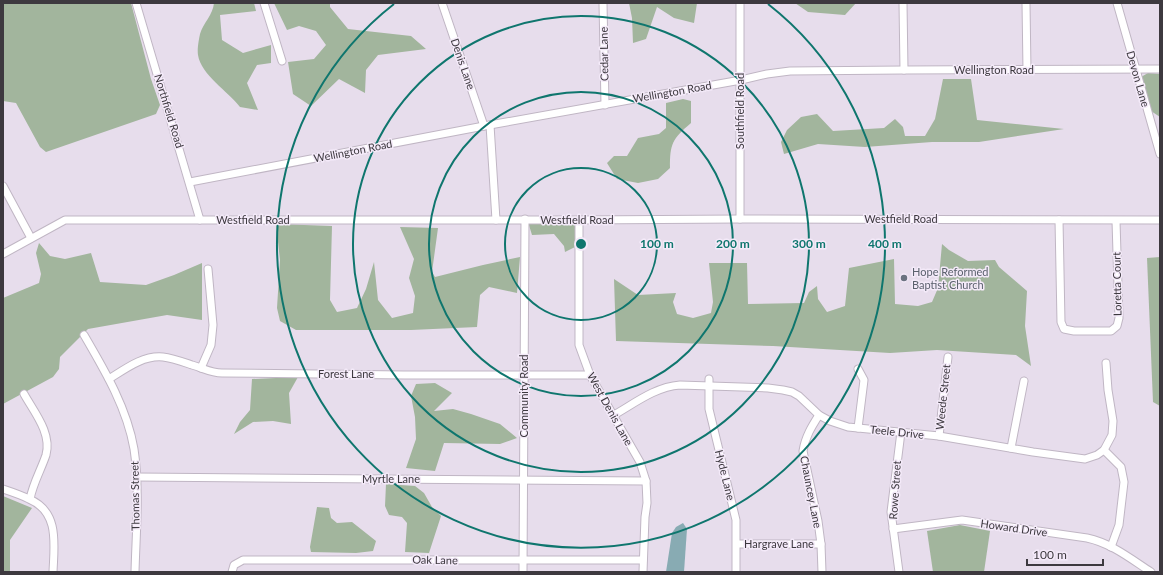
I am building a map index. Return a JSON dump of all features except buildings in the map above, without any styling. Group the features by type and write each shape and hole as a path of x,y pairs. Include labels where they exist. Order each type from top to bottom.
{"street":[{"name":"Northfield Road","path":"136,3 200,220"},
{"path":"264,3 282,61"},
{"name":"Denis Lane","path":"442,3 487,125 496,220"},
{"name":"Cedar Lane","path":"603,3 605,105"},
{"name":"Southfield Road","path":"740,3 740,219"},
{"path":"903,3 904,70"},
{"path":"1026,3 1026,70"},
{"name":"Devon Lane","path":"1117,3 1160,154"},
{"name":"Wellington Road","path":"190,182 487,125 790,71 1160,69"},
{"path":"3,186 31,238"},
{"name":"Community Road","path":"523,572 525,219"},
{"name":"Westfield Road","path":"3,254 65,220 1160,220"},
{"name":"West Denis Lane","path":"579,220 579,345 590,375 614,414 640,462 646,481 648,503 645,517 643,572"},
{"name":"Loretta Court","path":"1059,220 1061,322 1064,329 1074,331 1111,331 1117,326 1119,318 1116,221"},
{"path":"201,368 211,344 212,325 208,269"},
{"name":"Thomas Street","path":"84,335 119,399 134,450 137,477 135,572"},
{"name":"Forest Lane","path":"109,379 140,361 157,357 164,357 210,372 222,373 590,375"},
{"name":"Weede Street","path":"939,436 948,357"},
{"path":"1106,363 1108,390 1113,421 1112,435 1104,450 1121,467 1124,482 1119,525 1110,546"},
{"path":"858,369 864,380 858,428"},
{"path":"1011,448 1024,381"},
{"name":"Teele Drive","path":"614,414 655,391 669,386 709,383 768,388 792,392 799,396 819,415 835,423 858,428 939,436 1079,459 1092,457 1104,450"},
{"name":"Hyde Lane","path":"709,383 709,409 732,497 736,520 736,572"},
{"path":"24,394 44,428 47,438 46,453 30,499"},
{"name":"Chauncey Lane","path":"819,415 808,435 803,450 818,521 822,572"},
{"name":"Rowe Street","path":"899,572 891,512 901,432"},
{"name":"Myrtle Lane","path":"137,477 646,481"},
{"path":"3,489 30,499 45,511 52,525 54,536 53,572"},
{"name":"Howard Drive","path":"893,529 962,520 1087,538 1110,546 1151,572"},
{"name":"Hargrave Lane","path":"737,544 821,544"},
{"name":"Oak Lane","path":"232,572 234,565 243,560 643,560"}],"green space":[{"path":"3,3 131,3 151,79 160,105 156,114 46,152 40,147 16,103 3,101"},
{"path":"214,3 254,3 256,11 220,15 222,40 243,53 271,45 271,63 257,65 247,83 258,110 240,107 209,76 200,62 198,55 198,44 200,34 212,11"},
{"path":"274,3 330,3 330,7 348,29 411,36 426,49 378,55 366,70 365,93 339,79 311,106 293,94 288,62 314,59 326,45 316,31 299,26 287,30"},
{"path":"629,3 697,3 694,23 674,18 657,7 646,39 633,43 632,18"},
{"path":"795,3 856,3 845,15 808,12"},
{"path":"1148,73 1160,74 1160,117 1151,111 1141,77"},
{"path":"943,79 971,79 977,120 1064,129 979,142 932,142 865,147 818,144 784,154 781,142 787,130 801,117 817,114 833,131 884,128 895,119 903,127 905,136 925,136 935,119"},
{"path":"683,99 691,101 691,123 673,142 670,168 658,179 638,183 617,179 607,163 614,156 627,156 638,138 659,134 666,128 666,103"},
{"path":"528,222 575,223 575,247 565,252 564,246 554,234 532,235"},
{"path":"276,224 332,226 330,300 337,312 357,308 366,289 374,262 378,300 392,318 413,313 415,296 409,278 414,259 400,227 438,228 432,272 435,277 520,257 517,293 489,287 480,295 477,327 411,330 296,330 280,321 277,308 280,260"},
{"path":"39,243 50,256 65,259 91,253 100,282 146,285 202,263 202,320 167,315 88,329 60,357 59,369 53,377 3,404 3,298 39,283 41,274 36,253"},
{"path":"942,244 968,261 995,260 999,267 1027,291 1025,326 1031,366 1016,355 937,350 890,353 773,346 616,341 614,279 638,295 676,293 673,302 677,314 693,318 711,313 713,302 709,263 747,263 748,304 804,303 809,292 817,286 818,299 827,312 845,306 849,268 894,259 895,304 918,306 932,302 938,288"},
{"path":"1160,257 1160,406 1153,402 1147,258"},
{"path":"298,377 289,393 291,424 273,421 253,422 234,434 240,422 250,410 252,379"},
{"path":"435,383 452,393 434,411 453,409 471,414 500,424 517,438 500,444 444,443 435,471 406,468 416,439 415,417 411,396 416,384"},
{"path":"386,484 415,486 424,493 432,507 441,516 429,553 405,552 407,523 402,517 389,515 385,506"},
{"path":"3,496 32,508 10,540 10,572 3,572"},
{"path":"317,507 329,508 331,518 337,523 352,522 376,541 373,551 356,553 311,552 310,547"},
{"path":"960,525 990,531 984,572 933,572 927,531"}],"water":[{"path":"683,523 687,529 684,572 666,572 672,533 676,527"}],"place":[{"name":"Hope Reformed Baptist Church","path":"904,278"}]}
